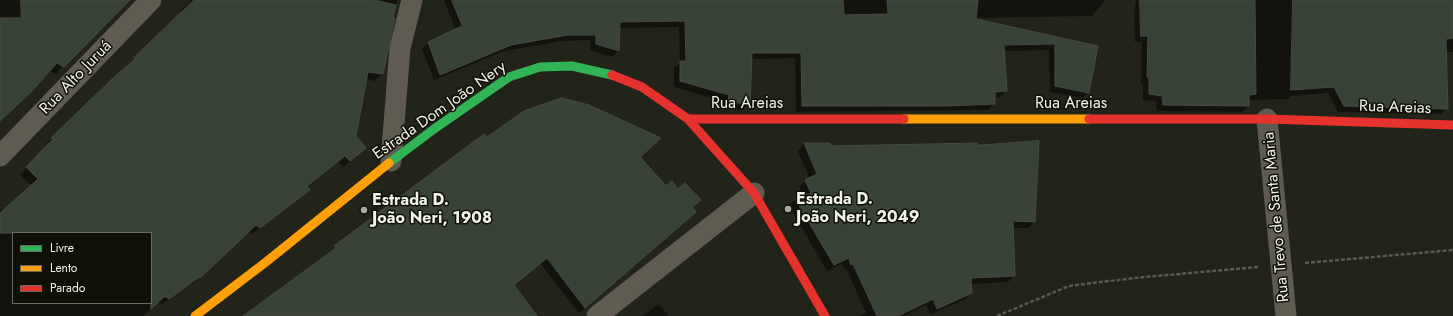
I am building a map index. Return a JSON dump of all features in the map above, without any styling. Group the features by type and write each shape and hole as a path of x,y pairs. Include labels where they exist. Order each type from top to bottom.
{"main road":[{"name":"Estrada Dom João Nery","path":"194,316 266,262 391,161 509,77 540,67 572,66 606,73 642,87 688,119 754,193 825,316"},
{"name":"Rua Areias","path":"688,119 1268,119 1453,125"}],"street":[{"name":"Rua Alto Juruá","path":"0,156 151,0"},
{"path":"391,161 400,48 412,0"},
{"name":"Rua Trevo de Santa Maria","path":"1268,119 1286,316"},
{"path":"597,316 754,193"}],"path":[{"path":"997,316 1069,286 1141,277 1453,250"}],"building":[{"path":"21,0 130,0 64,67 57,63 31,92 0,121 0,18 21,18"},
{"path":"194,0 374,0 396,5 393,18 395,18 383,74 368,72 356,136 366,148 350,161 345,156 307,186 310,190 260,228 256,225 200,278 199,277 169,299 165,296 151,309 152,232 0,233 0,213 38,179 26,167 53,139 51,138 135,59 134,58"},
{"path":"452,0 843,0 844,15 888,14 887,0 978,0 976,19 1098,46 1089,93 1055,86 1055,44 1004,45 1007,91 995,92 995,104 946,106 802,106 801,53 752,53 750,104 728,102 729,95 680,81 680,61 686,61 685,21 620,22 619,51 596,44 596,35 568,35 511,45 440,75 428,42 462,26"},
{"path":"1140,0 1255,0 1256,94 1249,95 1249,106 1163,105 1162,96 1149,94 1149,78 1147,77 1148,36 1141,36"},
{"path":"1293,0 1453,0 1453,38 1446,39 1448,109 1344,106 1334,87 1291,90"},
{"path":"562,98 589,105 661,138 640,157 666,186 672,181 678,189 685,183 701,200 692,207 696,212 585,308 547,258 514,285 537,316 243,316 336,248 334,246 484,134 487,137 524,111"},
{"path":"1039,141 1035,222 1013,221 1015,276 971,278 972,293 937,309 933,299 898,316 877,316 853,264 851,265 849,258 834,265 795,199 811,193 805,180 817,174 804,143 830,143 831,146 977,143 977,145"}],"traffic: fast":[{"path":"389,163 434,129 509,77 540,67 572,66 612,75"}],"traffic: slow":[{"path":"904,119 1089,119"},
{"path":"195,316 266,262 389,163"}],"traffic: jam":[{"path":"612,75 642,87 688,119 754,193 825,316"},
{"path":"688,119 904,119"},
{"path":"1089,119 1267,119 1453,125"}],"place":[{"name":"Estrada D. João Neri, 2049","path":"788,209"},
{"name":"Estrada D. João Neri, 1908","path":"364,210"}]}
